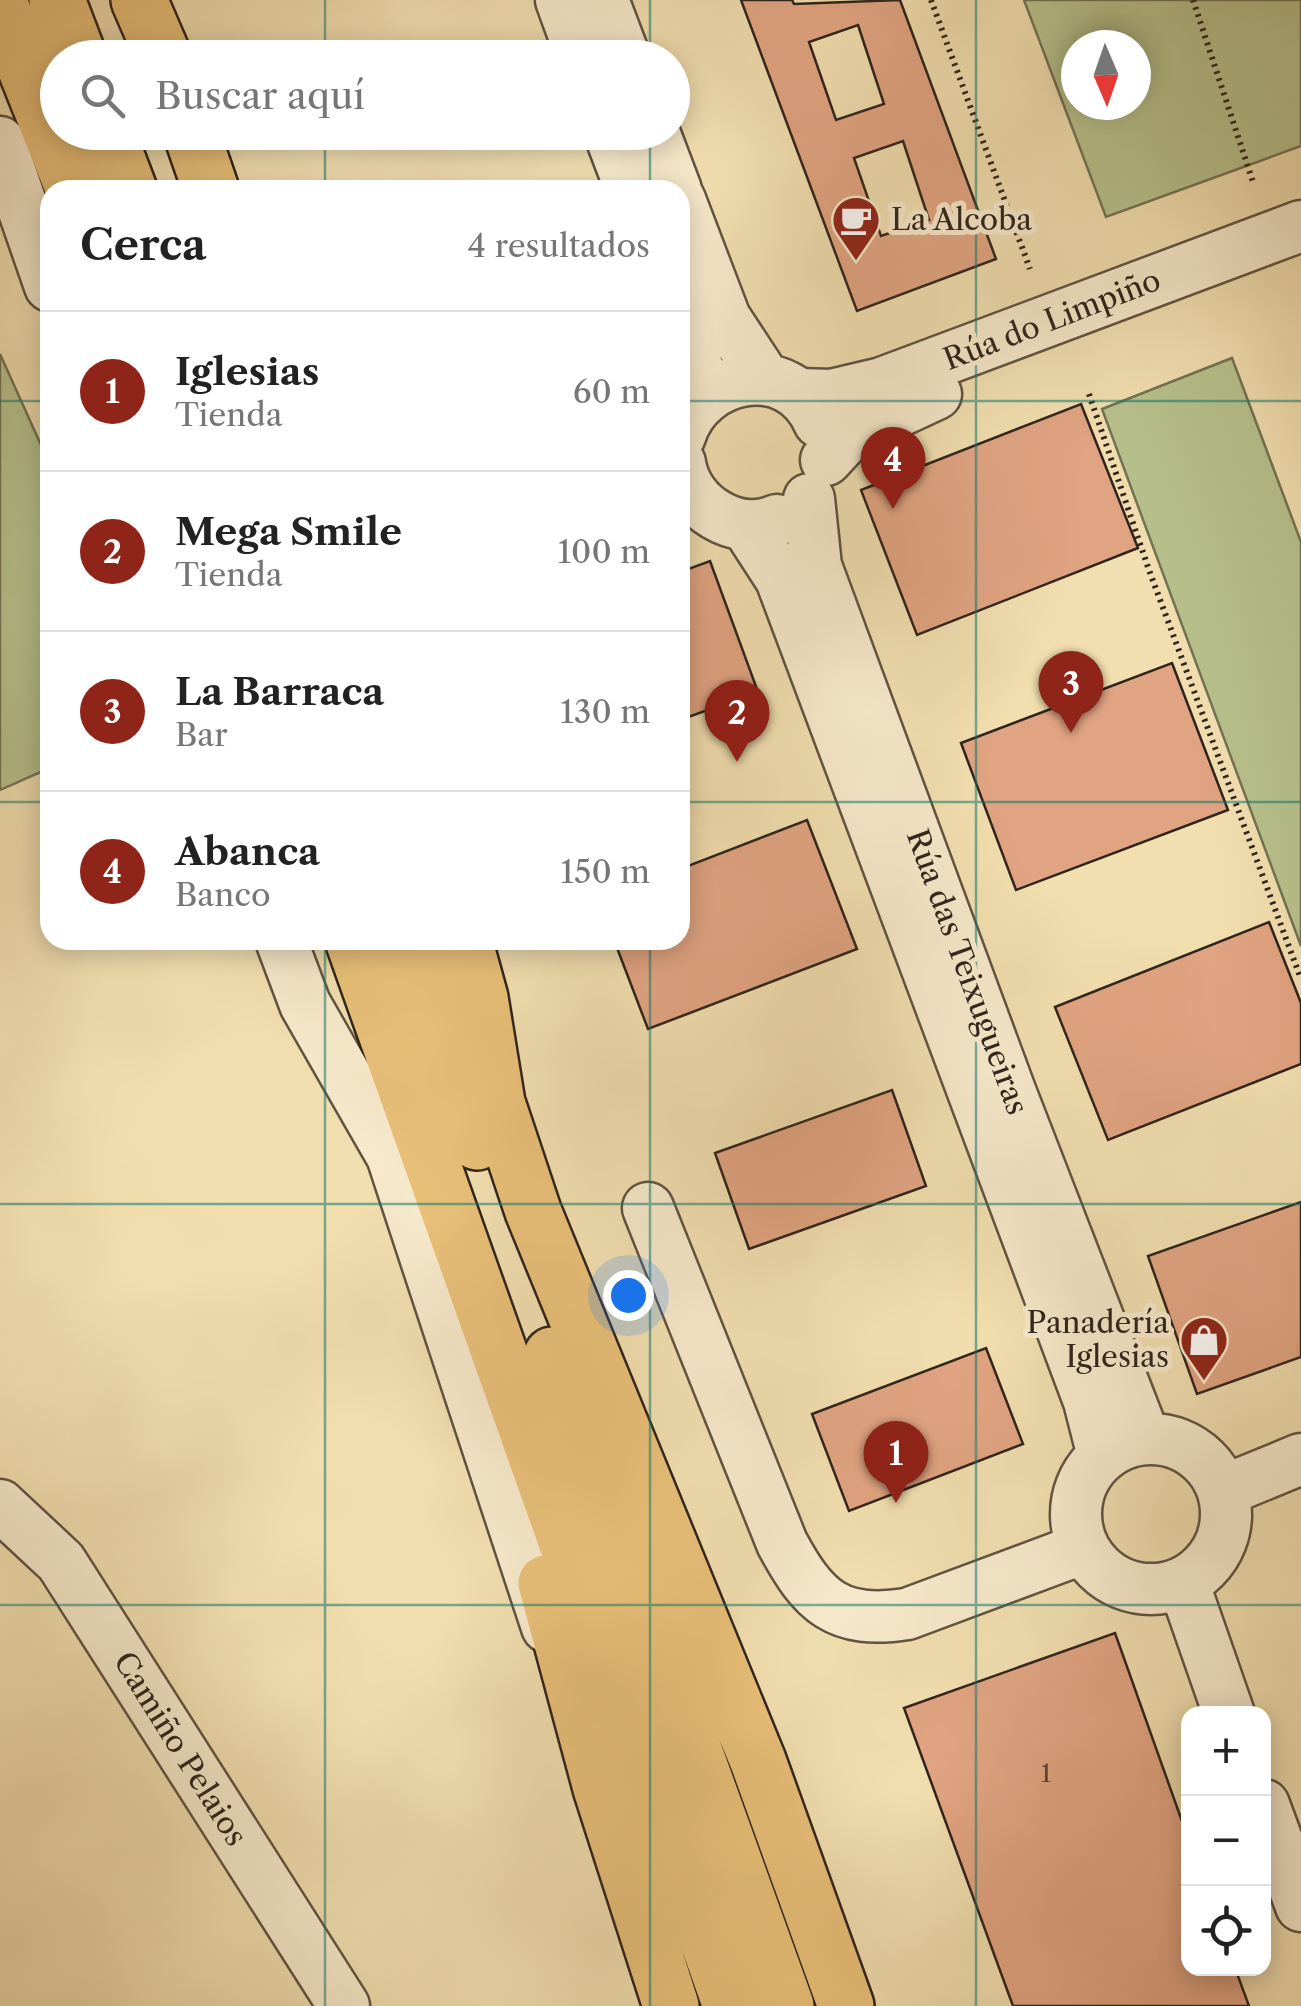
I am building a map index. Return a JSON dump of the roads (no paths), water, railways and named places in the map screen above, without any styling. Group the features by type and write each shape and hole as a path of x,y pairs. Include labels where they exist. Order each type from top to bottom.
{"highway":[{"path":"30,0 45,40"},
{"path":"57,0 72,40"},
{"path":"90,0 104,40"},
{"path":"140,0 157,40"},
{"path":"0,4 40,105"},
{"path":"58,150 70,180"},
{"path":"85,150 95,180"},
{"path":"114,150 125,180"},
{"path":"145,150 155,180"},
{"path":"197,150 207,180"},
{"path":"357,950 731,2006"},
{"path":"411,950 786,2006"},
{"path":"467,950 480,998 497,1103 532,1211 758,1760 846,2006"},
{"path":"491,1331 545,1580 600,1788 671,2006"},
{"path":"550,1347 641,1478"}],"street":[{"path":"561,0 575,40"},
{"path":"603,0 619,40"},
{"path":"0,142 40,257"},
{"path":"616,150 627,180"},
{"path":"661,150 672,180"},
{"name":"Rúa das Teixugueiras","path":"690,226 726,318 782,387 815,413 824,435 817,480 816,566 1124,1448"},
{"name":"Rúa do Limpiño","path":"782,387 831,395 882,384 1301,226"},
{"name":"Rúa do Limpiño","path":"817,480 850,434 892,411 1301,256"},
{"path":"690,344 698,370 690,408"},
{"path":"690,418 713,389 738,379 782,387"},
{"path":"711,512 769,524 817,480"},
{"name":"Rúa das Teixugueiras","path":"690,489 780,580 1089,1401 1124,1448"},
{"path":"285,950 305,1004 392,1156 600,1788"},
{"path":"648,1208 782,1543 805,1586 839,1610 876,1619 907,1614 1084,1548"},
{"path":"1170,1441 1193,1452 1211,1469 1223,1491 1224,1534 1201,1570 1183,1582 1161,1588 1138,1588 1097,1566 1084,1548 1076,1524 1078,1499 1086,1475 1124,1448 1170,1441"},
{"path":"1223,1491 1301,1459"},
{"name":"Camiño Pelaios","path":"0,1505 61,1562 344,2006"},
{"path":"1183,1582 1227,1706"},
{"path":"1271,1824 1301,1906"}],"place":[{"name":"La Alcoba","path":"856,262"},
{"name":"Abanca","path":"893,509"},
{"name":"La Barraca","path":"1071,733"},
{"name":"Mega Smile","path":"737,762"},
{"name":"Panadería Iglesias","path":"1204,1382"},
{"name":"Iglesias","path":"896,1503"}]}
